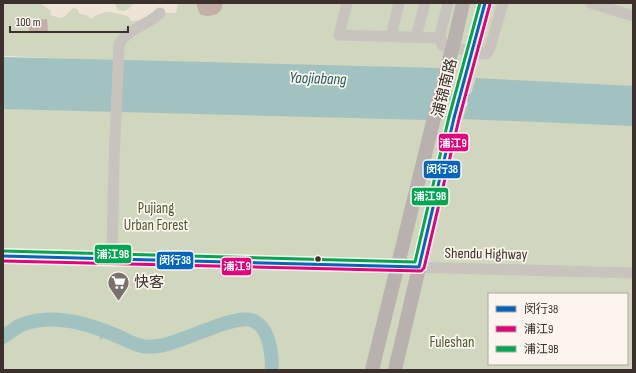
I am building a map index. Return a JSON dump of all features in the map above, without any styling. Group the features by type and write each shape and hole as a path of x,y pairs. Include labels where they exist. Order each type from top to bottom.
{"main road":[{"path":"372,370 463,3"},
{"name":"浦锦南路","path":"395,370 454,118 485,3"}],"street":[{"path":"347,3 339,34 441,38"},
{"path":"391,36 399,3"},
{"path":"416,37 425,3"},
{"path":"448,3 440,35 442,45 486,54 490,48 503,3"},
{"path":"591,3 633,16"},
{"path":"112,259 119,44 130,32 154,20 160,13"},
{"name":"Shendu Highway","path":"3,256 633,273"}],"green space":[{"name":"Pujiang Urban Forest","path":"3,3 633,3 633,370 3,370 3,61 101,60 3,56"}],"shaded area":[{"path":"40,3 115,3 118,10 124,11 130,8 133,3 178,3 176,13 160,13 131,21 129,17 110,12 105,12 95,16 92,19 86,15 80,14 77,9 73,8 64,17 60,18 50,15 51,11"}],"water":[{"path":"3,57 440,68 427,120 3,109"},
{"path":"476,78 633,86 633,126 463,119"}],"building":[{"path":"196,3 223,3 221,10 217,14 208,16 201,15"},
{"path":"47,19 48,32 29,32 29,20"}],"waterway":[{"name":"Yaojiabang","path":"436,97 480,98"},
{"path":"3,337 21,325 32,321 56,320 81,323 141,346 151,347 168,344 222,324 246,319 254,321 264,330 271,350 272,370"},
{"path":"101,338 102,330"}],"transit line":[{"name":"浦江9B","path":"3,251 415,262 449,117 480,3"},
{"name":"闵行38","path":"3,256 419,267 454,118 485,3"},
{"name":"浦江9","path":"3,261 421,271 424,268 459,119 490,4"}],"place":[{"name":"快客","path":"119,302"}],"park label":[{"name":"Fuleshan","path":"452,342"}]}
